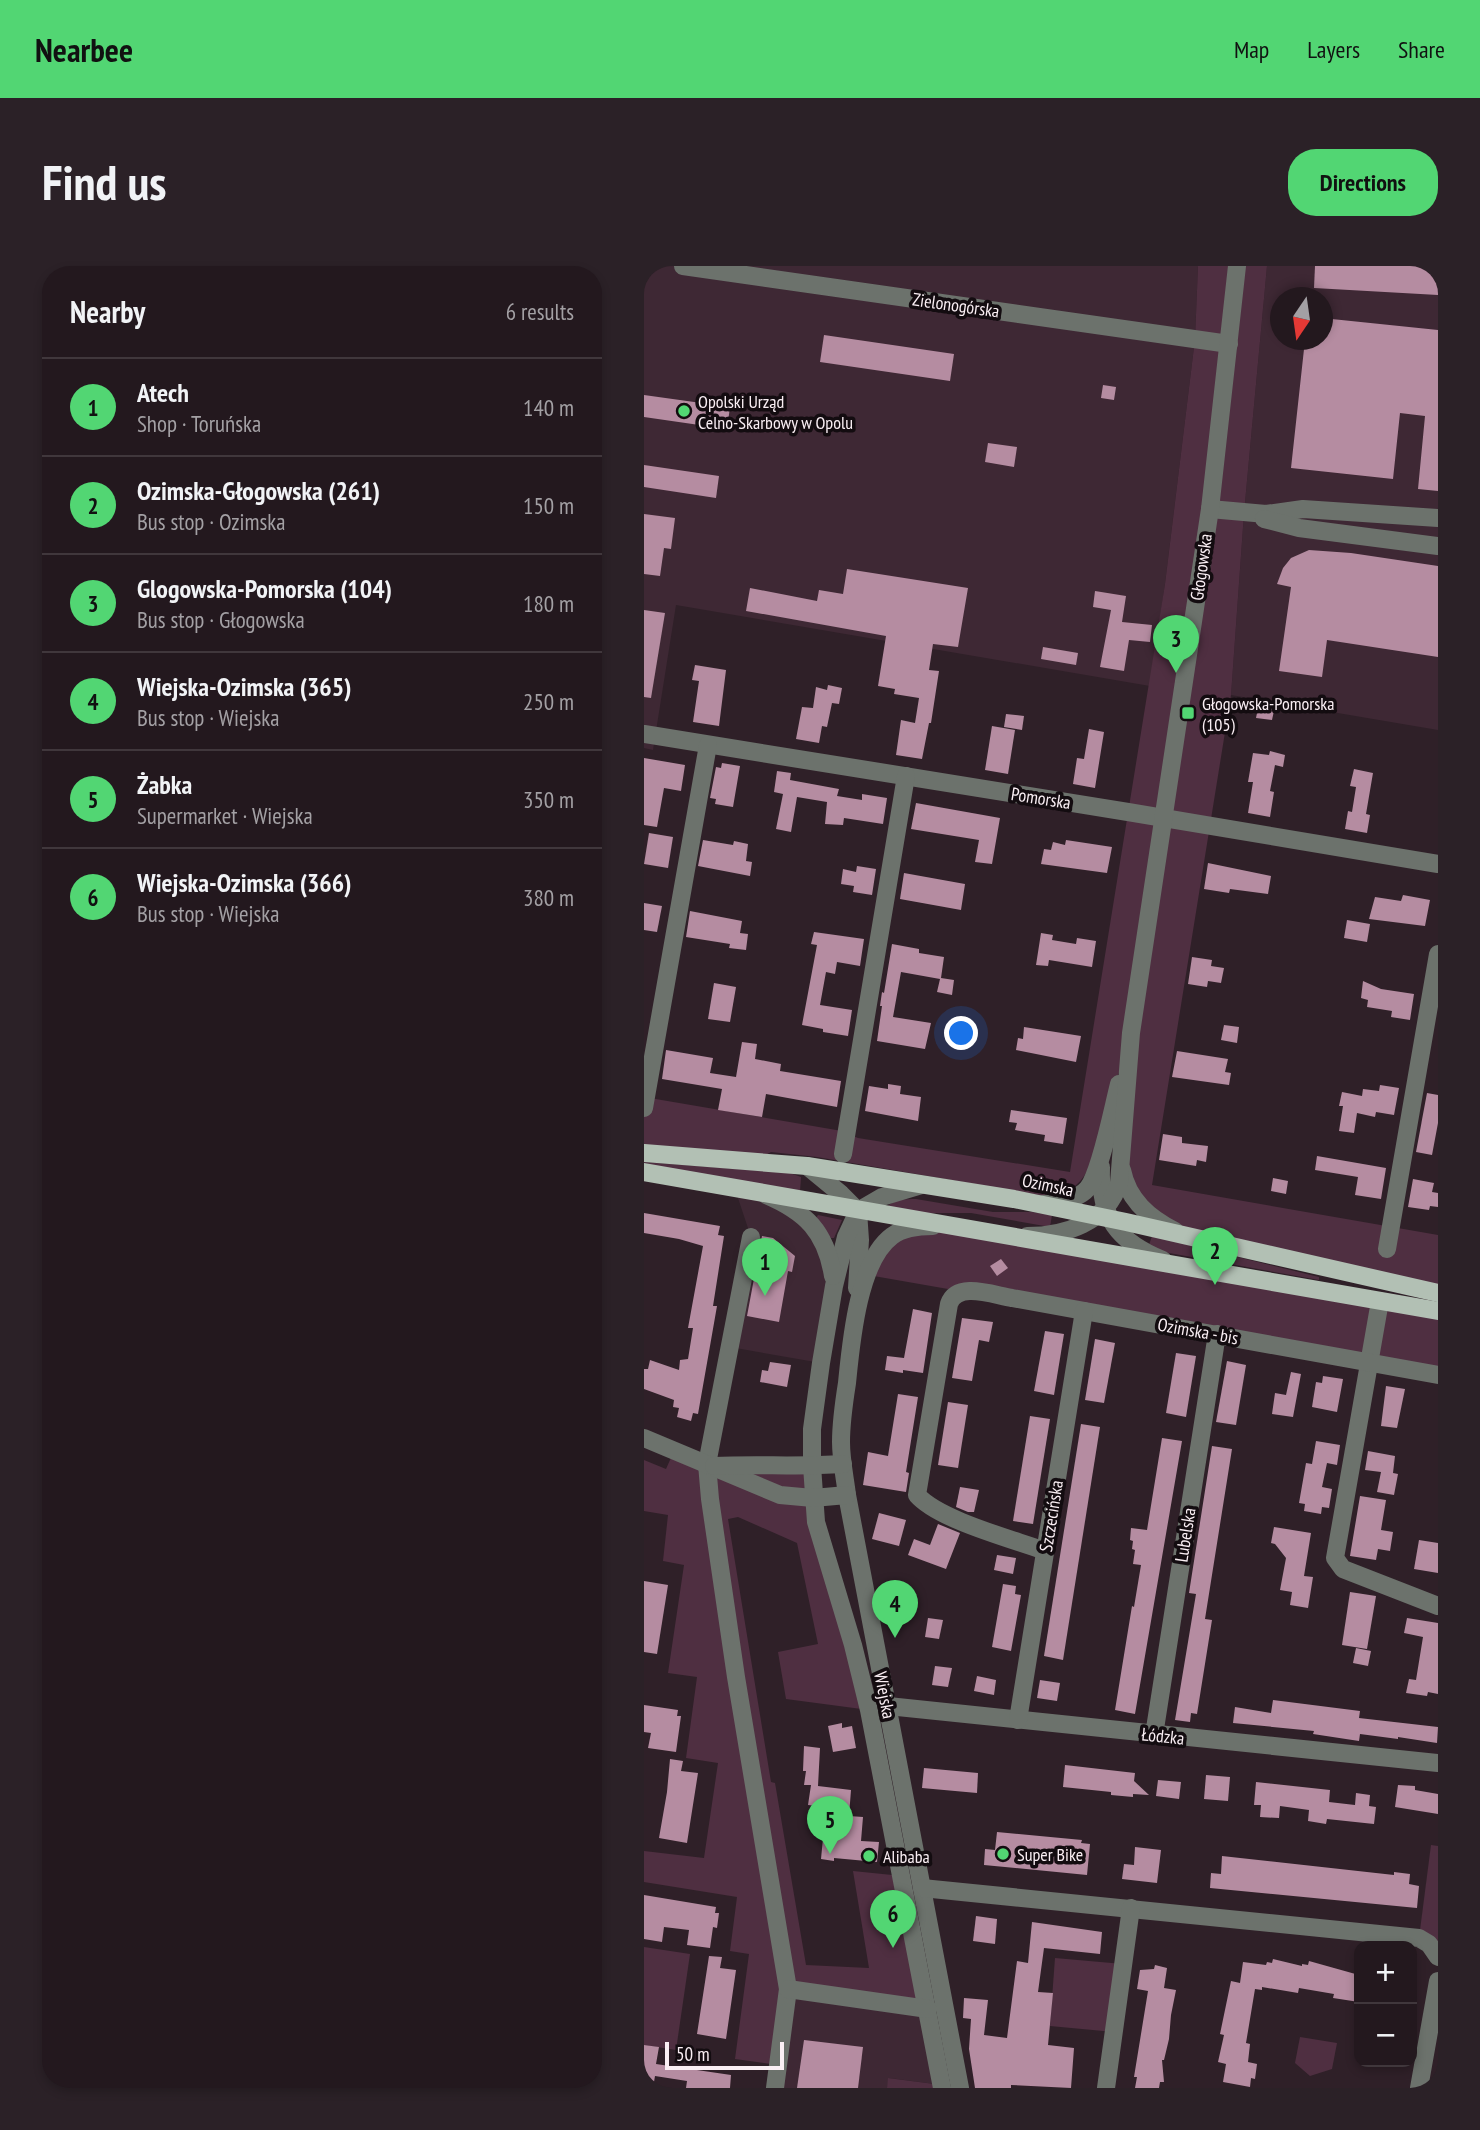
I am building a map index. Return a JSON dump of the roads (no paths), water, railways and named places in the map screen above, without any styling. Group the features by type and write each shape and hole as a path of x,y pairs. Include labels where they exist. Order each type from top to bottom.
{"main road":[{"name":"Ozimska","path":"644,1153 807,1167 1104,1214 1184,1236 1438,1293"},
{"path":"644,1172 1438,1311"}],"street":[{"name":"Zielonogórska","path":"683,266 1229,344"},
{"name":"Głogowska","path":"1104,1214 1117,1189 1122,1158 1131,1033 1210,509 1237,266"},
{"path":"1210,509 1266,514 1303,509 1438,518"},
{"path":"1236,512 1299,528 1438,546"},
{"name":"Pomorska","path":"644,734 1438,864"},
{"path":"644,1108 708,745"},
{"path":"844,1154 906,776"},
{"path":"1387,1249 1438,954"},
{"name":"Głogowska","path":"1038,1204 1067,1200 1085,1191 1094,1177 1131,1033"},
{"name":"Głogowska","path":"1104,1214 1101,1185 1105,1139"},
{"name":"Głogowska","path":"1122,1158 1124,1179 1133,1199 1156,1221 1184,1236"},
{"path":"807,1167 858,1211 860,1240 854,1319"},
{"path":"858,1211 882,1197 926,1185"},
{"path":"762,1194 791,1208 817,1229 830,1261 834,1286"},
{"name":"Wiejska","path":"858,1211 846,1237 834,1286 816,1398 811,1441 813,1498 818,1531 867,1699 942,2088"},
{"path":"978,1232 1026,1236 1054,1234 1078,1227 1104,1214 1126,1241 1155,1257 1186,1268"},
{"name":"Wiejska","path":"943,1226 899,1231 885,1242 868,1275 854,1319 842,1423 847,1495 960,2088"},
{"path":"751,1237 709,1465 710,1499 736,1678 788,1989 775,2088"},
{"name":"Ozimska - bis","path":"1045,1551 942,1514 925,1504 917,1495 948,1304 958,1292 977,1292 1438,1375"},
{"path":"1380,1301 1335,1558 1343,1569 1438,1606"},
{"name":"Szczecińska","path":"1018,1720 1084,1311"},
{"name":"Lubelska","path":"1154,1735 1217,1334"},
{"path":"644,1438 769,1492 813,1498 847,1495"},
{"path":"709,1465 843,1464"},
{"name":"Łódzka","path":"888,1706 1438,1763"},
{"path":"922,1888 1419,1938 1429,1944 1438,1957"},
{"path":"1106,2088 1131,1909"},
{"path":"1419,2088 1433,2040 1438,1982"},
{"path":"788,1989 928,2009"}],"place":[{"name":"Opolski Urząd Celno-Skarbowy w Opolu","path":"684,411"},
{"name":"Glogowska-Pomorska (104)","path":"1176,673"},
{"name":"Głogowska-Pomorska (105)","path":"1188,713"},
{"name":"Ozimska-Głogowska (261)","path":"1215,1285"},
{"name":"Atech","path":"765,1296"},
{"name":"Wiejska-Ozimska (365)","path":"895,1638"},
{"name":"Żabka","path":"830,1854"},
{"name":"Super Bike","path":"1003,1854"},
{"name":"Alibaba","path":"869,1856"},
{"name":"Wiejska-Ozimska (366)","path":"893,1948"}]}
